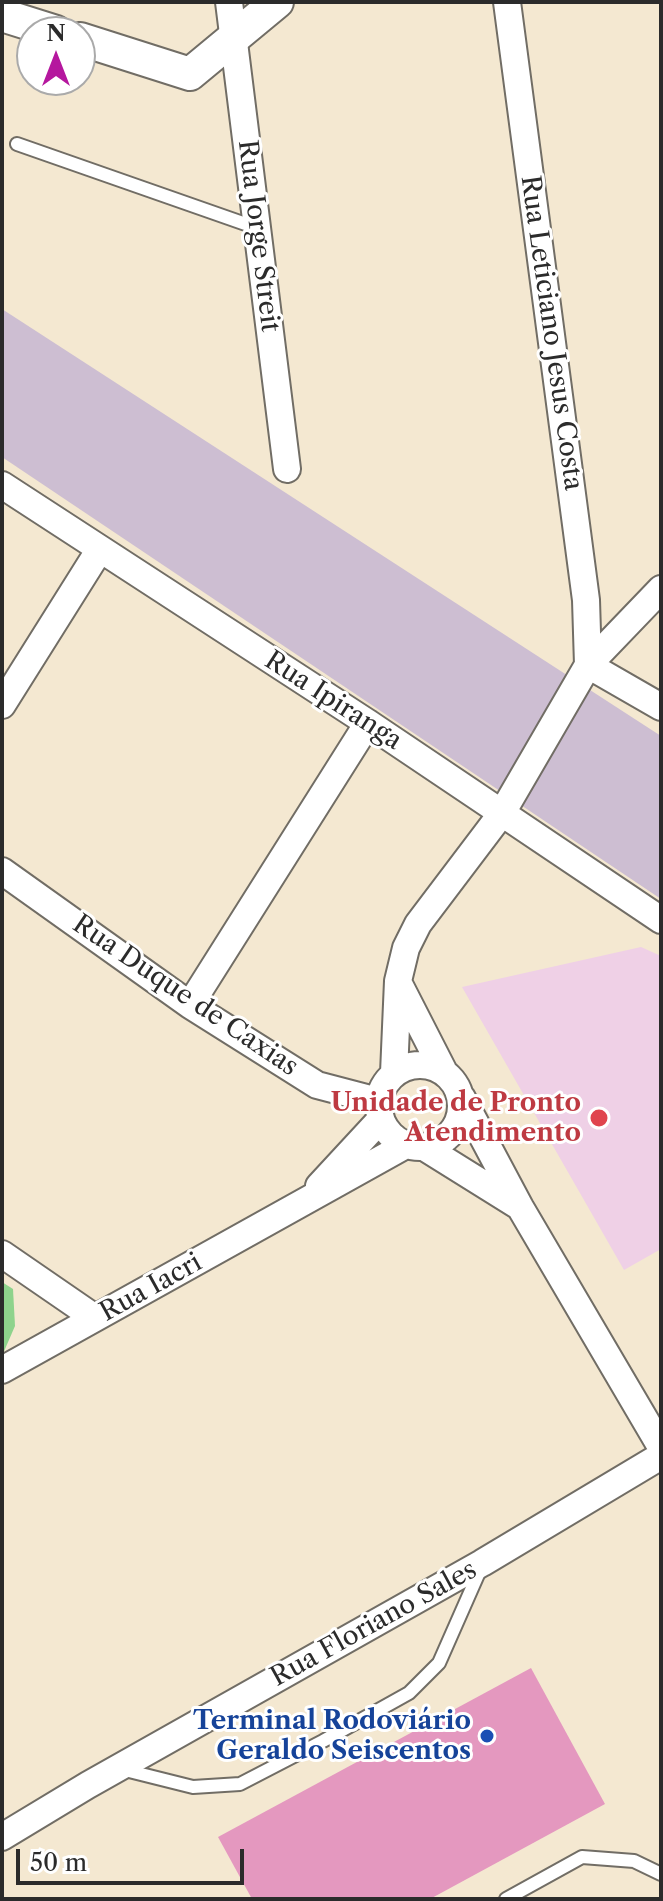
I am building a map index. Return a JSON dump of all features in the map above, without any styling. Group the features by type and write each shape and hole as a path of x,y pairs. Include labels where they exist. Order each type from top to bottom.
{"street":[{"name":"Rua Jorge Streit","path":"229,2 287,469"},
{"path":"96,44 190,74 277,2"},
{"name":"Rua Leticiano Jesus Costa","path":"507,2 586,600 588,665"},
{"name":"Rua Ipiranga","path":"2,485 368,723 661,920"},
{"path":"2,705 100,549"},
{"path":"394,1073 398,981 406,948 418,924 502,813 588,665 661,589"},
{"path":"588,665 661,707"},
{"path":"190,1005 368,723"},
{"name":"Rua Duque de Caxias","path":"2,871 190,1005 317,1085 380,1110"},
{"path":"398,981 443,1070 455,1082 520,1207 661,1447"},
{"path":"443,1070 427,1064 409,1065 394,1073 384,1085 380,1110 391,1136 415,1146 520,1207"},
{"path":"415,1146 441,1142 455,1130 462,1115 462,1098"},
{"name":"Rua Iacri","path":"300,1206 380,1110"},
{"name":"Rua Iacri","path":"2,1370 415,1146"},
{"path":"2,1254 95,1318"},
{"name":"Rua Floriano Sales","path":"2,1837 482,1563 661,1456"}],"lane":[{"path":"17,144 257,228"},
{"path":"118,1769 193,1787 240,1784 397,1700 409,1693 439,1663 482,1563"},
{"path":"506,1899 582,1857 634,1861 661,1874"}],"shaded area":[{"path":"2,309 661,736 661,899 2,457"},
{"name":"Unidade de Pronto Atendimento","path":"641,947 661,956 661,1249 624,1270 462,987"}],"green space":[{"path":"2,1282 13,1289 15,1326 2,1356"}],"building":[{"name":"Terminal Rodoviário Geraldo Seiscentos","path":"531,1668 605,1804 430,1899 252,1899 218,1837"}],"place":[{"name":"Unidade de Pronto Atendimento","path":"599,1118"},
{"name":"Terminal Rodoviário Geraldo Seiscentos","path":"487,1736"}]}
